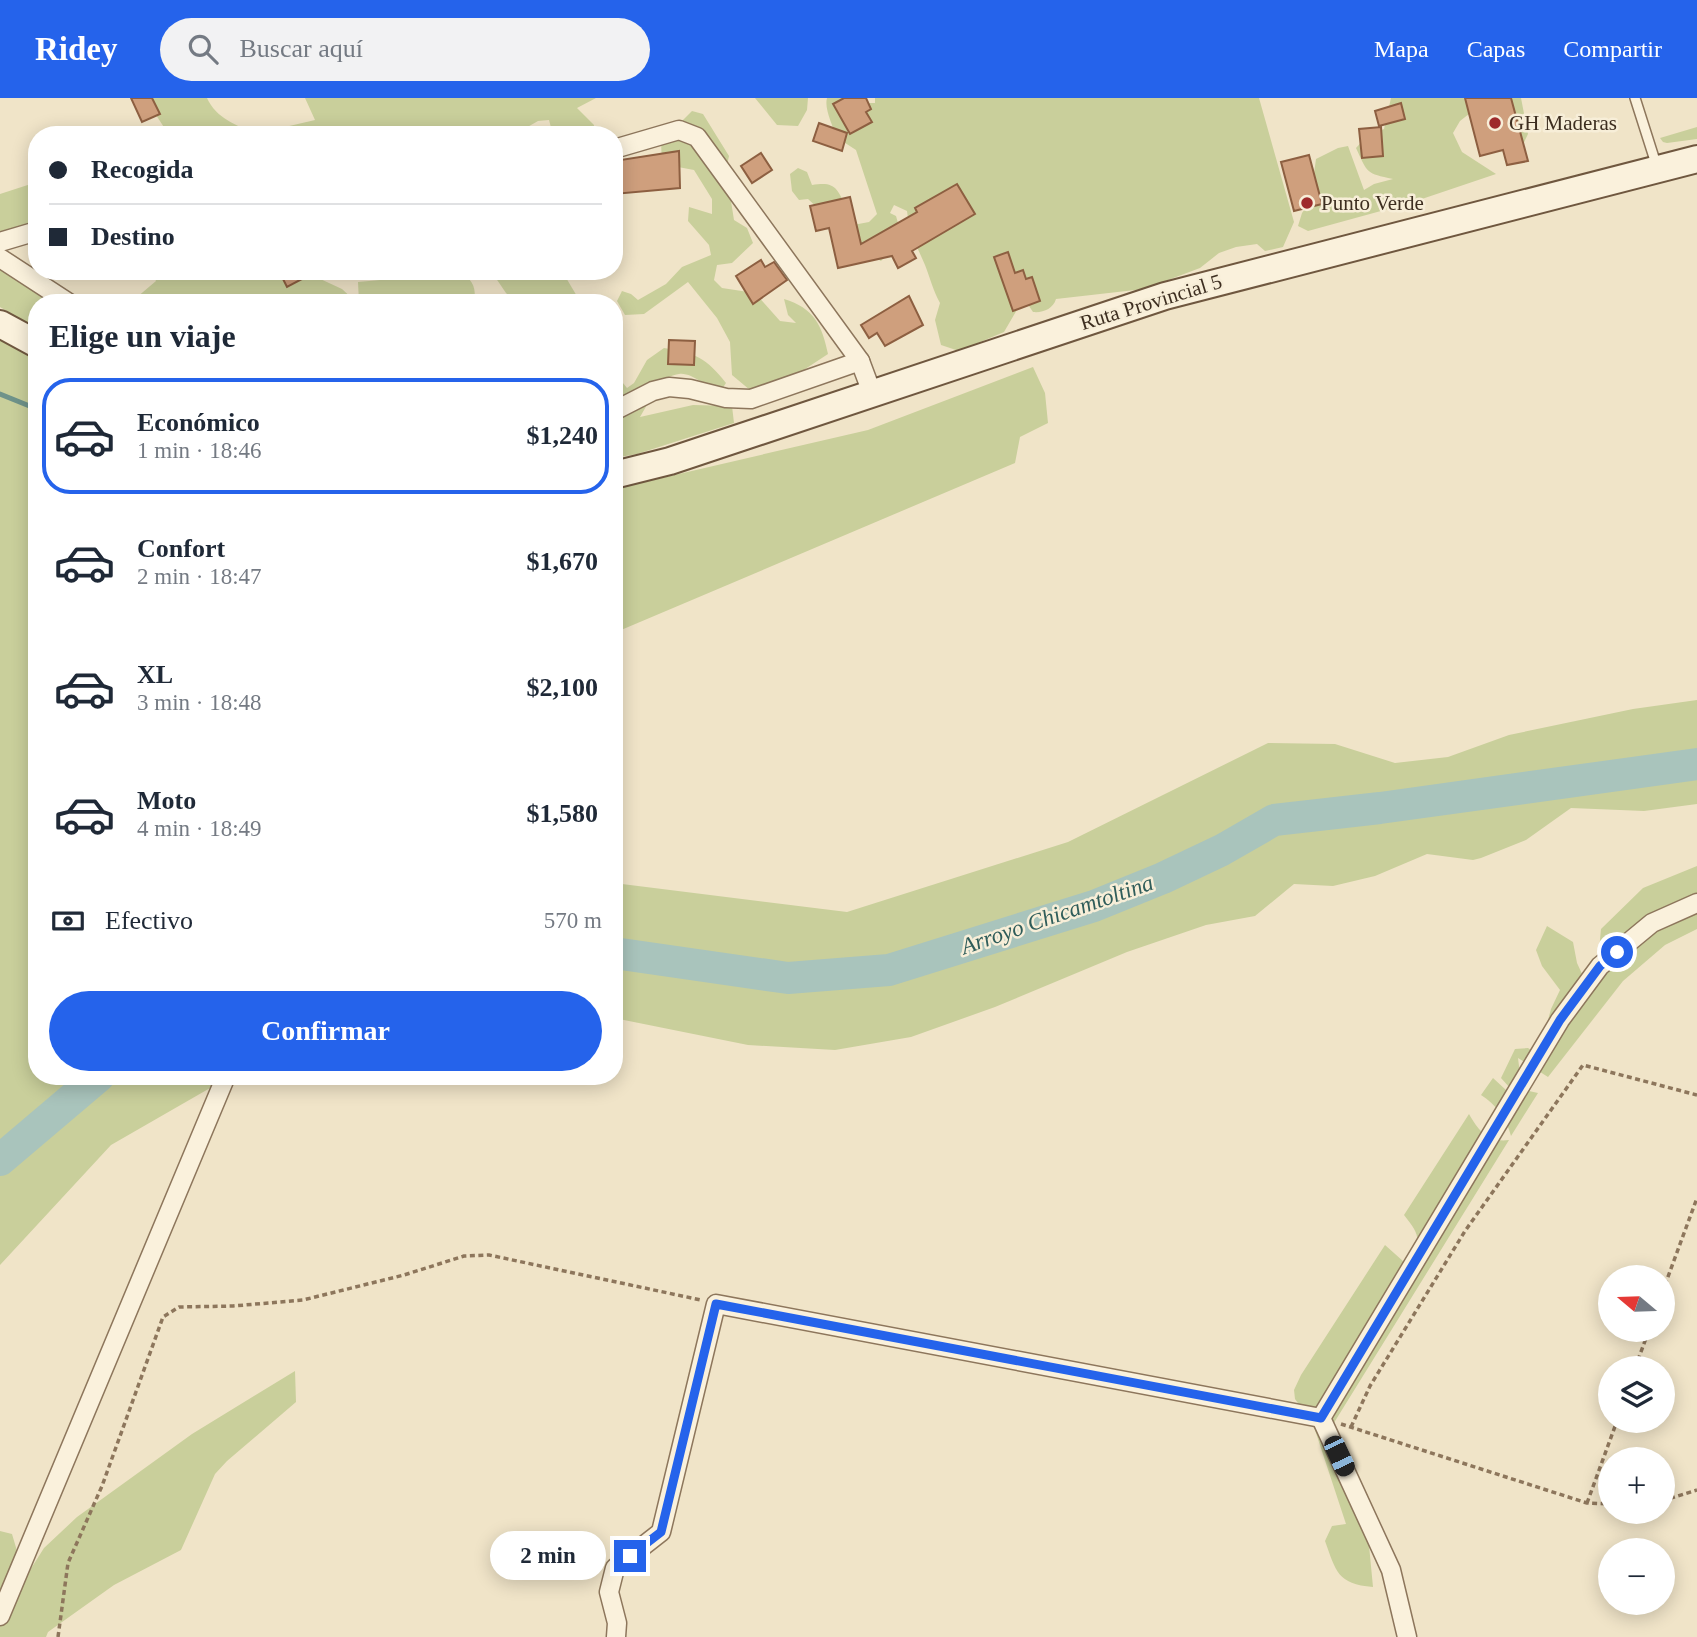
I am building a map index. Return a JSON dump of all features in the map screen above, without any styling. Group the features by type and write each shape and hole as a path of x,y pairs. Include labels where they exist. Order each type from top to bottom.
{"main road":[{"name":"Ruta Provincial 5","path":"623,473 670,461 1069,327 1215,282 1697,159"},
{"path":"0,324 28,339"}],"street":[{"path":"623,146 678,130 697,137 860,361 872,393"},
{"path":"0,242 28,234"},
{"path":"0,258 28,276"},
{"path":"34,280 55,294"},
{"path":"623,406 653,391 670,387 726,398 751,399 860,361"},
{"path":"1321,1418 1560,1020 1600,966 1652,923 1697,903"},
{"path":"0,1616 222,1085"},
{"path":"616,1637 617,1623 609,1592 615,1568 661,1532 716,1304 1321,1418"},
{"path":"1321,1418 1391,1570 1407,1637"}],"lane":[{"path":"1635,98 1658,169"}],"path":[{"path":"1351,1427 1370,1386 1465,1231 1583,1065 1697,1095"},
{"path":"1672,1265 1697,1198"},
{"path":"58,1637 68,1563 102,1486 163,1317 178,1307 303,1300 404,1275 464,1256 489,1255 716,1304"},
{"path":"1321,1418 1587,1503 1598,1503"},
{"path":"1587,1503 1612,1433"},
{"path":"1675,1497 1697,1490"}],"green space":[{"path":"145,98 207,98 217,112 239,126 163,126"},
{"path":"305,98 596,98 577,108 594,126 551,126 549,120 538,121 529,126 289,126 315,120"},
{"path":"755,98 808,98 807,110 798,126 777,125"},
{"path":"827,98 855,98 859,103 875,103 875,98 1259,98 1294,222 1283,247 1265,251 1257,244 1236,247 1219,253 1200,268 1144,289 1056,299 1050,308 1037,312 1033,312 1025,296 1004,332 959,351 941,345 935,320 940,303 914,239 907,211 894,205 890,213 896,216 902,237 881,261 863,251 853,225 869,222 877,214 856,150 836,137 828,112"},
{"path":"1391,98 1521,98 1528,134 1517,157 1483,103 1460,121 1453,133 1462,152 1496,174 1410,203 1308,231 1298,226 1302,213 1310,202 1316,159 1338,148 1348,146 1364,190 1393,179 1369,171 1356,148 1366,137 1384,129"},
{"path":"692,111 703,114 729,156 726,170 734,220 747,228 753,243 732,263 717,265 714,280 722,288 755,293 780,321 796,323 788,315 784,299 803,307 819,326 828,354 793,377 750,390 732,375 730,342 717,318 688,282 644,314 625,315 622,291 638,300 666,284 682,267 711,255 709,245 688,221 689,207 712,214 712,199 694,170 662,164 661,142"},
{"path":"1697,127 1697,139 1667,143 1660,138"},
{"path":"798,168 807,172 812,185 826,184 834,187 846,207 821,211 808,199 799,200 792,191 790,174"},
{"path":"28,185 28,242 0,245 0,194"},
{"path":"0,264 44,294 28,294 28,324 0,307"},
{"path":"322,280 347,294 141,294 156,281"},
{"path":"469,280 475,294 359,294 358,282"},
{"path":"497,280 567,280 576,294 507,294"},
{"path":"0,336 28,348 28,1085 215,1085 111,1145 0,1265"},
{"path":"664,348 684,352 699,358 726,383 720,392 689,375 668,377 657,382 656,398 648,403 640,417 693,405 732,406 734,423 623,456 623,383 627,388 634,383 647,360"},
{"path":"1033,367 1045,393 1048,423 1020,437 1015,463 623,629 623,487 868,430"},
{"path":"1697,700 1697,804 1644,811 1571,808 1526,840 1481,858 1473,860 1427,854 1375,876 1333,886 1294,884 1255,916 1206,925 1127,952 995,1007 911,1037 835,1050 748,1045 623,1020 623,884 847,912 1068,842 1268,743 1335,744 1395,763 1448,757 1509,735 1633,709"},
{"path":"1697,866 1697,929 1665,945 1623,981 1548,1077 1518,1058 1520,1074 1529,1091 1538,1093 1511,1136 1500,1113 1481,1095 1493,1078 1506,1090 1510,1088 1501,1078 1515,1049 1528,1048 1539,1053 1551,1009 1560,990 1542,966 1536,950 1547,926 1573,942 1583,976 1598,961 1601,929 1643,888"},
{"path":"1469,1114 1484,1134 1495,1139 1509,1140 1332,1426 1368,1535 1373,1587 1352,1583 1336,1568 1325,1541 1332,1526 1346,1524 1313,1424 1295,1399 1294,1390 1385,1245 1404,1262 1414,1256 1416,1234 1404,1215"},
{"path":"295,1371 296,1402 215,1474 181,1550 114,1585 48,1632 46,1637 0,1637 0,1531 12,1534 25,1578 44,1548 77,1517 192,1434"}],"building":[{"path":"131,98 152,98 160,114 142,122"},
{"path":"844,98 866,98 871,109 866,112 872,122 850,134 833,104"},
{"name":"GH Maderas","path":"1465,98 1511,98 1528,161 1507,165 1503,150 1480,156"},
{"path":"1401,103 1405,119 1379,126 1375,111"},
{"path":"819,123 847,133 842,151 813,141"},
{"path":"1381,127 1383,156 1362,158 1359,129"},
{"path":"679,151 680,188 623,193 623,160"},
{"path":"761,153 772,170 752,183 741,166"},
{"path":"1309,155 1322,204 1294,211 1281,162"},
{"path":"957,184 975,214 912,251 916,258 898,268 892,256 838,268 829,228 816,231 810,206 850,197 861,244 917,212 915,208"},
{"path":"1008,252 1015,273 1023,270 1026,279 1032,277 1040,301 1013,311 994,257"},
{"path":"761,260 765,267 774,262 787,280 753,304 736,276"},
{"path":"284,280 300,280 287,287"},
{"path":"909,296 923,325 885,346 877,333 869,338 861,325"},
{"path":"669,340 695,341 694,365 668,364"}],"waterway":[{"path":"0,394 28,405"},
{"name":"Arroyo Chicamtoltina","path":"623,954 788,978 889,970 1094,906 1222,850 1274,820 1697,764"},
{"name":"Arroyo Chicamtoltina","path":"0,1160 88,1085"}],"place":[{"name":"GH Maderas","path":"1495,123"},
{"name":"Punto Verde","path":"1307,203"}],"route":[{"path":"630,1556 661,1532 716,1304 1321,1418 1560,1020 1600,966 1617,952"}]}
